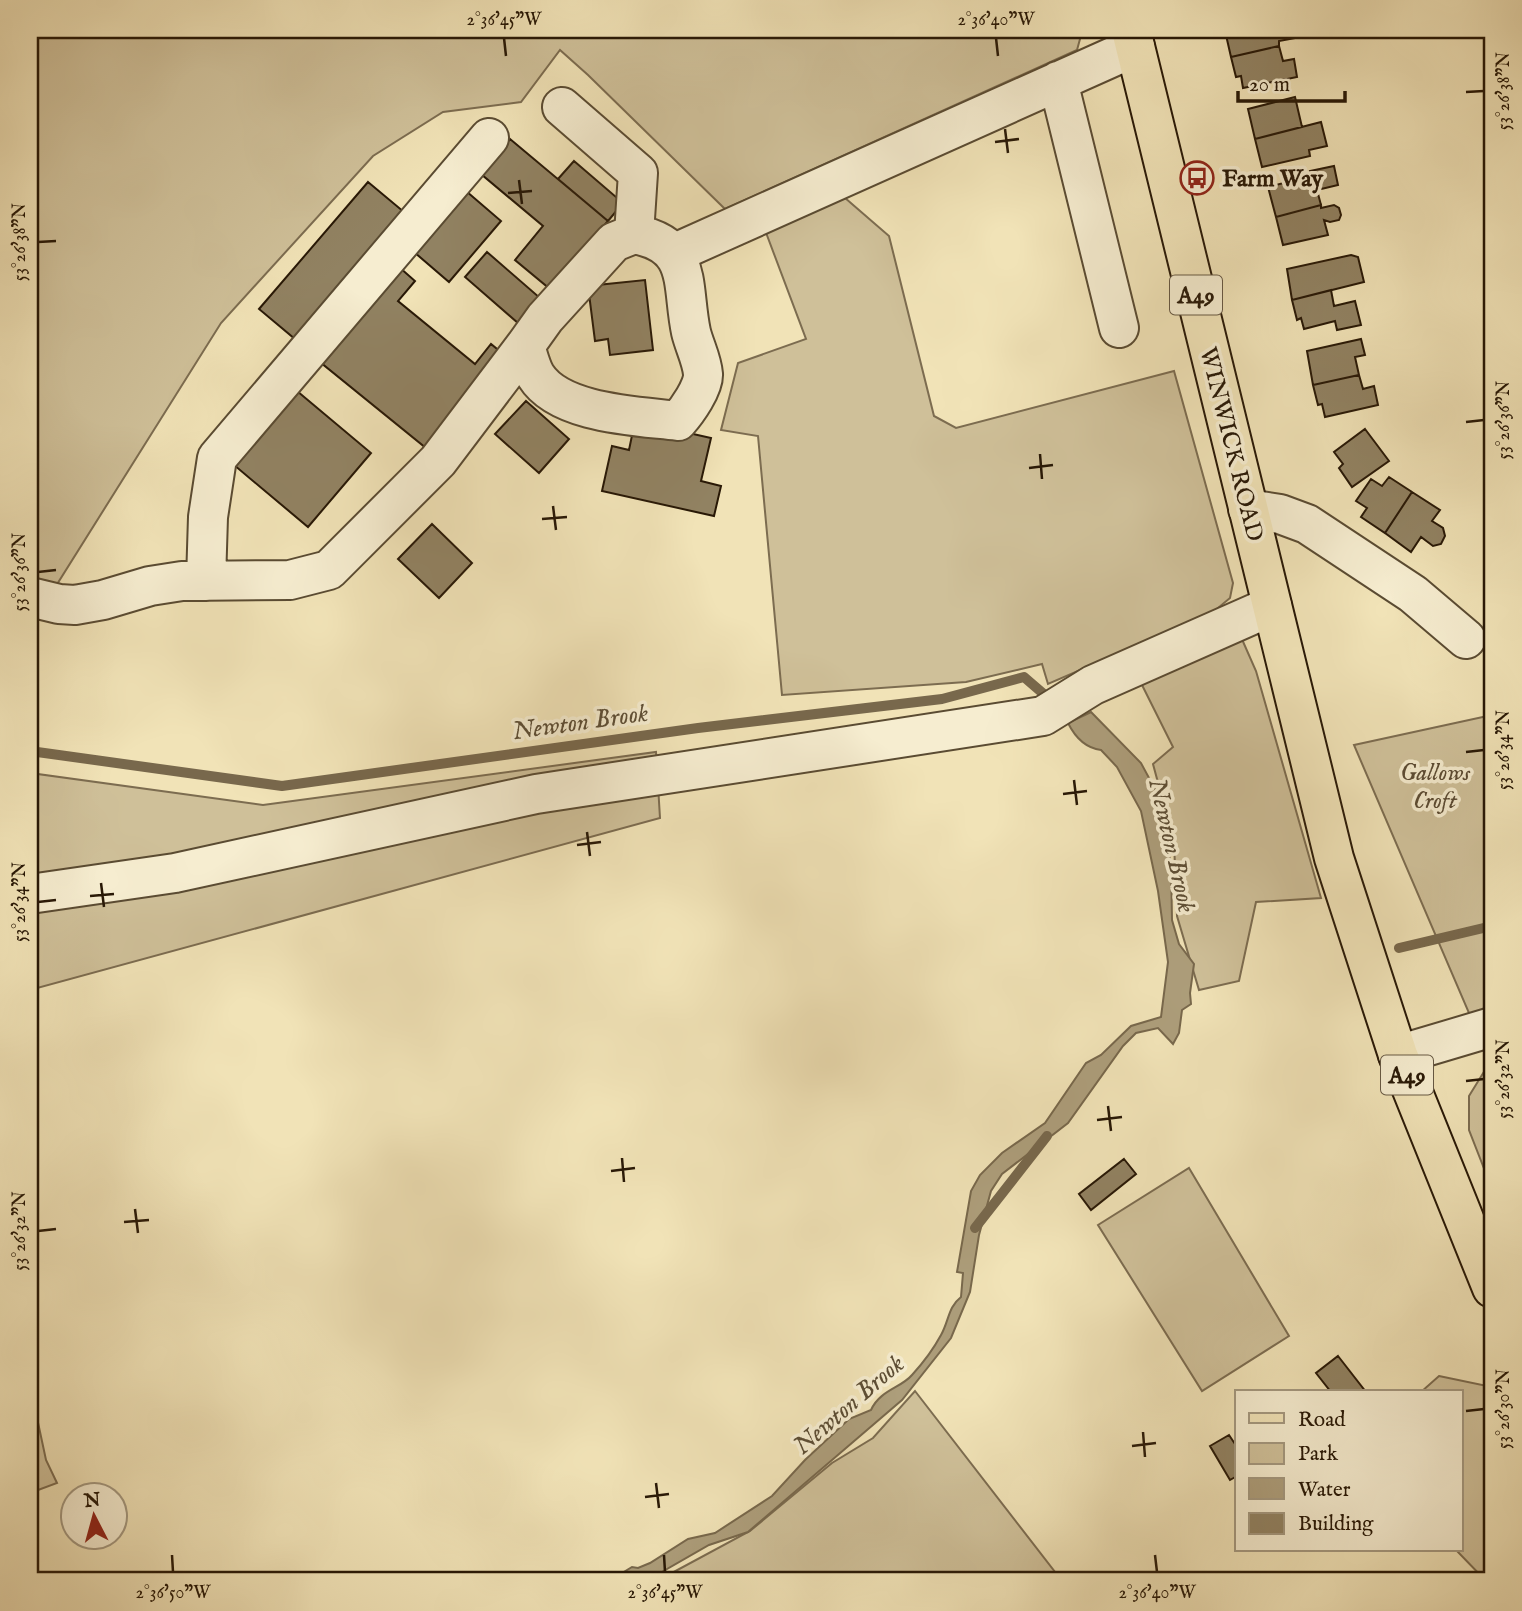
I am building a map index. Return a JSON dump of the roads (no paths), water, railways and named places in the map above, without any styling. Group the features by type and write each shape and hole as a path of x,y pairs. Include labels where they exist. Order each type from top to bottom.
{"main road":[{"name":"WINWICK ROAD","path":"1133,38 1334,858 1398,1055"},
{"name":"A49","path":"1398,1055 1492,1288"}],"street":[{"path":"675,253 1058,81 1133,38"},
{"path":"1058,81 1119,328"},
{"path":"562,107 638,173 634,234"},
{"path":"206,581 208,517 217,458 489,138"},
{"path":"30,597 75,605 150,586 182,581 290,580 329,570 438,461 545,318 614,242 634,234 652,237 675,253 683,272 691,330 704,376 690,408 678,421 612,414 557,397 536,376 525,345"},
{"path":"1248,509 1280,513 1307,524 1412,594 1466,639"},
{"path":"30,894 175,873 536,794 1043,716 1093,685 1272,606"},
{"path":"1398,1055 1492,1027"}],"water":[{"path":"1091,712 1141,763 1155,789 1171,864 1172,920 1179,944 1194,964 1191,1004 1182,1010 1179,1033 1173,1044 1158,1028 1136,1033 1123,1046 1068,1123 1002,1174 991,1191 979,1235 970,1292 951,1338 902,1400 748,1532 709,1545 646,1581 609,1581 632,1567 638,1568 650,1563 688,1539 715,1533 772,1496 805,1460 849,1419 871,1410 880,1398 912,1375 935,1345 949,1314 961,1297 963,1273 957,1272 971,1191 980,1175 1002,1153 1045,1123 1086,1063 1101,1055 1131,1026 1161,1017 1168,962 1158,891 1141,811 1117,767 1101,750 1081,741 1068,723"}],"waterway":[{"name":"Newton Brook","path":"30,751 282,786 698,728 942,699 1024,677 1053,702"},
{"name":"Newton Brook","path":"1399,948 1492,926"},
{"name":"Newton Brook","path":"975,1228 1047,1136"}],"place":[{"name":"Farm Way","path":"1197,178"}],"park label":[{"name":"Gallows Croft","path":"1435,786"}]}
